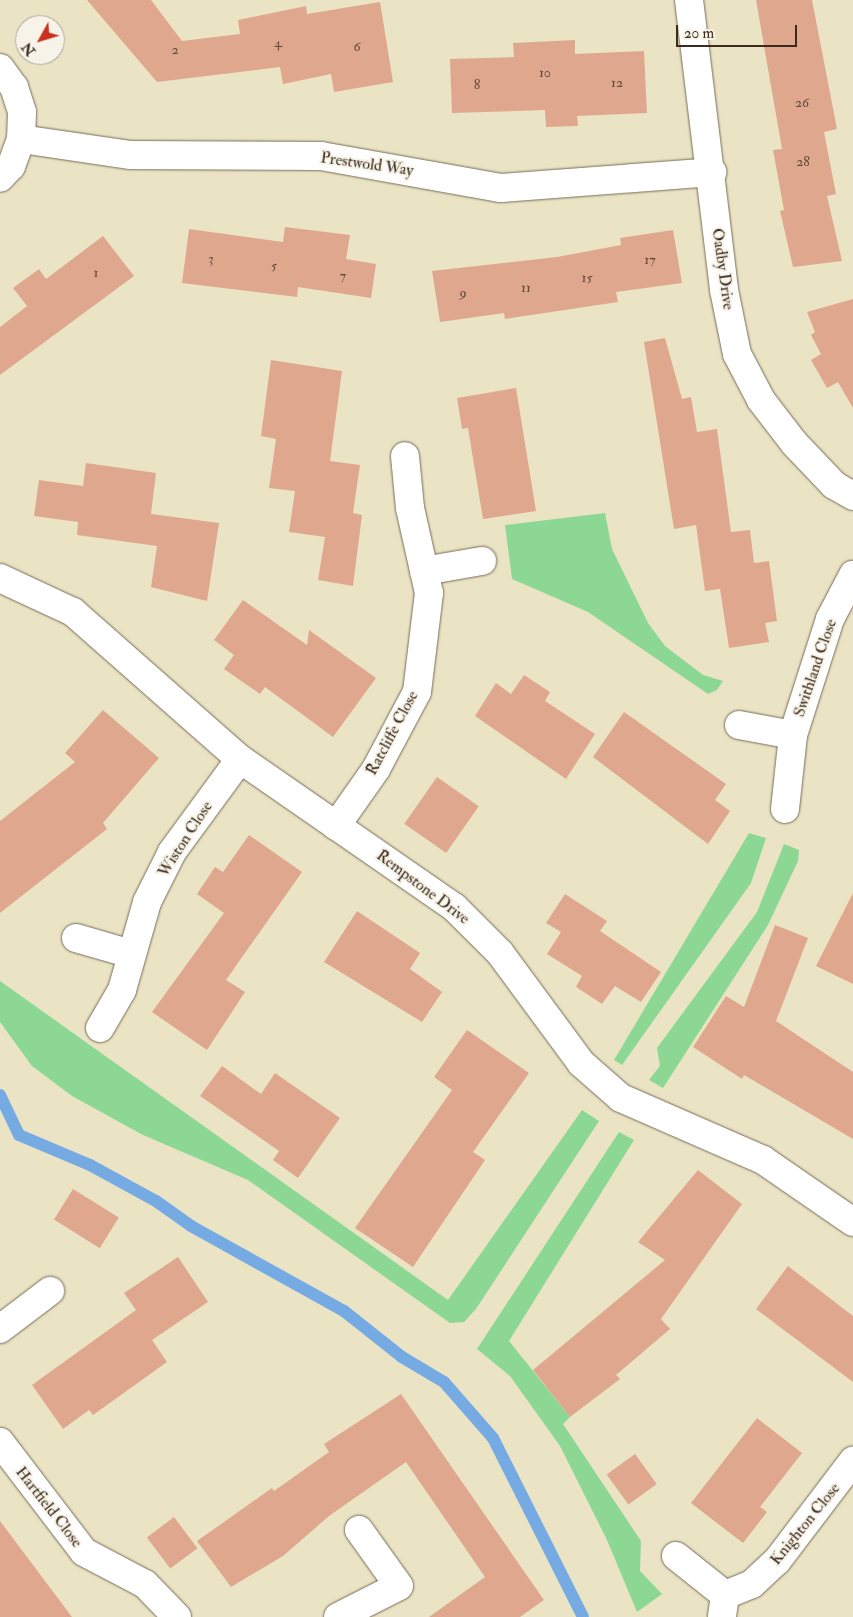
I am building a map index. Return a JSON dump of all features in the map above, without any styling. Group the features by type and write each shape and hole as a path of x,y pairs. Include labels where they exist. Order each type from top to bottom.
{"street":[{"name":"Oadby Drive","path":"689,0 712,172 724,290 737,354 761,400 794,443 834,484 853,496"},
{"path":"0,68 14,87 22,112 22,139 11,166 0,178"},
{"name":"Prestwold Way","path":"22,139 131,155 321,156 501,188 712,172"},
{"name":"Ratcliffe Close","path":"336,826 376,769 417,692 429,593 405,456"},
{"path":"424,571 482,561"},
{"name":"Swithland Close","path":"785,809 793,736 830,619 853,575"},
{"name":"Rempstone Drive","path":"0,578 73,612 240,758 454,907 480,930 581,1064 621,1098 763,1160 853,1222"},
{"name":"Swithland Close","path":"739,725 793,736"},
{"name":"Wiston Close","path":"100,1028 122,990 147,902 172,852 240,758"},
{"path":"76,938 131,954"},
{"path":"0,1329 50,1291"},
{"name":"Hartfield Close","path":"0,1442 84,1552 145,1584 178,1617"},
{"name":"Knighton Close","path":"676,1556 724,1606 777,1562 853,1461"},
{"path":"338,1617 398,1586 359,1530"}],"green space":[{"path":"605,513 612,549 648,623 665,646 703,675 723,681 717,690 708,694 588,612 512,579 505,525"},
{"path":"749,833 766,838 751,883 622,1065 614,1060"},
{"path":"784,844 799,850 798,861 768,925 663,1088 649,1080 660,1066 657,1048 757,912"},
{"path":"0,981 448,1300 582,1110 599,1121 476,1309 464,1322 450,1323 248,1180 143,1135 72,1096 32,1066 0,1022"},
{"path":"619,1132 634,1140 509,1341 570,1417 563,1424 641,1541 640,1571 662,1594 637,1612 607,1540 560,1446 510,1376 477,1349"}],"building":[{"path":"87,0 151,0 182,41 240,34 238,20 306,6 307,14 380,2 393,82 334,92 331,74 283,84 280,67 157,82"},
{"path":"756,0 812,0 837,129 824,132 836,194 827,196 842,261 793,267 780,211 784,210 773,150 782,149"},
{"path":"575,40 575,54 644,51 647,113 577,116 578,126 546,127 545,110 452,113 450,59 514,57 513,43"},
{"path":"285,227 350,235 346,259 376,264 371,298 298,287 297,297 182,283 189,229 283,242"},
{"path":"673,230 682,283 616,292 618,302 505,319 504,313 440,322 432,271 557,257 621,245 620,238"},
{"path":"103,236 134,276 0,375 0,327 27,306 13,288 39,269 46,279"},
{"path":"853,299 853,408 838,382 827,388 811,360 821,354 811,335 815,332 807,312"},
{"path":"665,338 682,399 691,397 697,432 717,429 731,532 750,530 754,563 769,561 777,621 765,623 769,642 729,648 720,589 705,591 696,525 674,529 644,342"},
{"path":"271,360 342,371 330,461 360,465 353,513 362,515 353,586 318,580 325,537 289,532 295,491 269,488 276,439 261,436"},
{"path":"516,388 536,511 483,519 468,428 462,429 457,398"},
{"path":"86,463 156,473 151,514 219,523 207,601 151,587 157,546 77,535 78,522 34,516 39,480 83,486"},
{"path":"243,600 307,645 309,630 376,678 333,737 265,687 260,694 224,669 234,655 214,640"},
{"path":"524,675 550,692 545,701 595,734 566,779 475,716 496,683 511,694"},
{"path":"103,710 159,758 103,823 107,829 0,913 0,821 75,762 65,753"},
{"path":"624,712 726,784 715,800 730,811 708,844 593,757"},
{"path":"437,777 479,806 446,853 404,824"},
{"path":"249,835 302,872 226,980 245,992 207,1050 152,1012 224,913 197,894 215,867 223,872"},
{"path":"853,893 853,984 816,966"},
{"path":"565,894 607,921 600,931 661,972 641,1002 615,986 602,1004 576,987 582,976 547,954 561,932 546,923"},
{"path":"357,911 420,953 410,969 442,992 422,1022 324,962"},
{"path":"775,925 808,938 776,1021 853,1072 853,1139 744,1075 742,1079 693,1047 726,996 744,1007"},
{"path":"467,1030 529,1073 473,1152 485,1160 413,1267 355,1228 452,1090 434,1077"},
{"path":"222,1066 261,1094 275,1073 340,1118 298,1178 273,1160 279,1151 200,1096"},
{"path":"698,1170 742,1204 661,1319 670,1329 616,1375 620,1379 570,1417 533,1370 665,1260 638,1242"},
{"path":"73,1189 119,1218 100,1248 54,1220"},
{"path":"178,1257 208,1302 152,1340 167,1362 93,1415 89,1410 63,1429 32,1385 136,1310 124,1293"},
{"path":"788,1266 853,1316 853,1382 756,1309"},
{"path":"401,1394 544,1600 520,1617 429,1617 485,1577 406,1462 329,1516 283,1556 231,1587 197,1541 272,1488 274,1491 329,1452 324,1444"},
{"path":"757,1418 802,1453 760,1507 767,1512 743,1543 691,1503"},
{"path":"635,1454 657,1484 628,1505 607,1475"},
{"path":"174,1517 197,1548 170,1569 147,1537"},
{"path":"0,1521 72,1617 0,1617"}],"waterway":[{"path":"0,1095 19,1135 90,1165 156,1201 191,1226 344,1311 402,1357 444,1382 493,1438 583,1617"}]}
